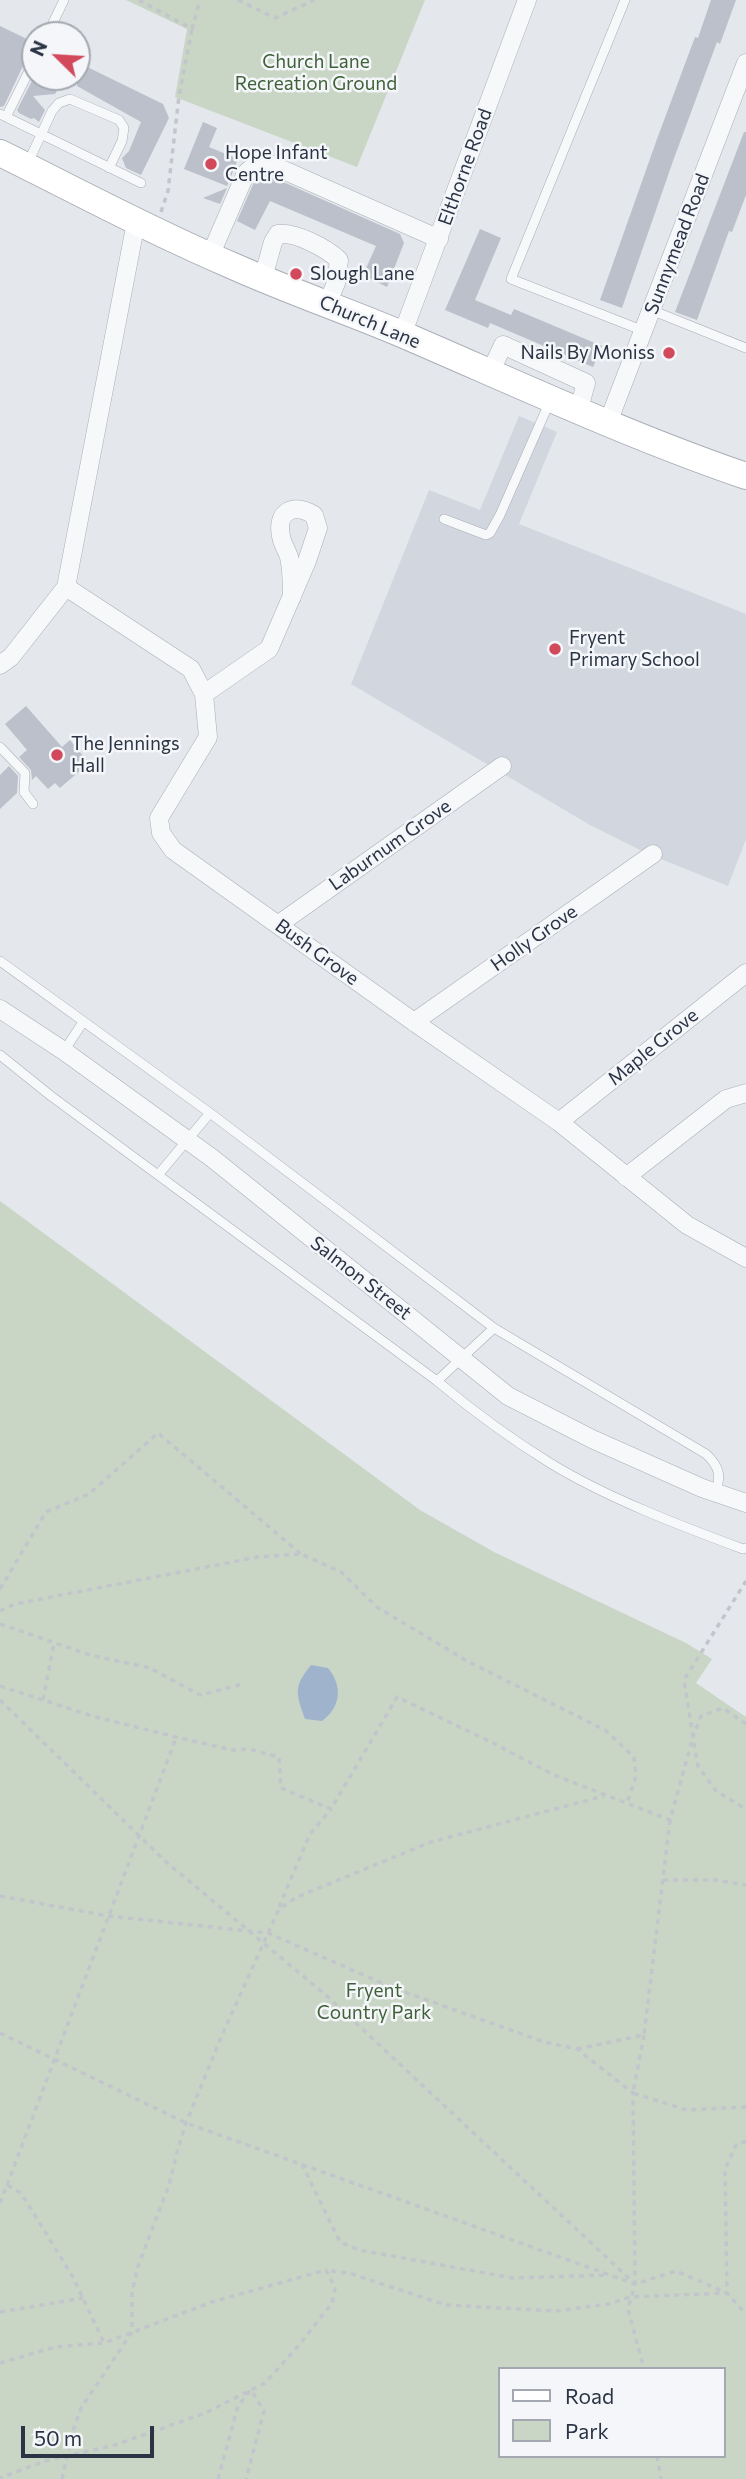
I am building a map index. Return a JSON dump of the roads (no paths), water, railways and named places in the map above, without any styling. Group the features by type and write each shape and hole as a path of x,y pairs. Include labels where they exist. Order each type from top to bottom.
{"main road":[{"name":"Church Lane","path":"0,153 145,227 210,256 402,335 607,425 746,476"}],"street":[{"name":"Elthorne Road","path":"402,335 527,0"},
{"name":"Sunnymead Road","path":"607,425 746,64"},
{"path":"210,256 246,173 261,160 439,239"},
{"path":"0,665 11,657 66,587 145,227"},
{"path":"263,278 273,242 278,234 286,233 328,250 339,260 336,283 327,304"},
{"path":"490,373 503,345 586,383 578,412"},
{"name":"Bush Grove","path":"66,587 191,668 204,694 208,737 159,818 161,832 173,850 559,1122 687,1225 746,1258"},
{"path":"204,694 269,649 292,597"},
{"name":"Laburnum Grove","path":"279,923 502,765"},
{"name":"Holly Grove","path":"414,1022 653,853"},
{"name":"Maple Grove","path":"559,1122 746,973"},
{"name":"Salmon Street","path":"0,1009 64,1051 212,1158 508,1396 592,1439 715,1493 746,1503"},
{"path":"626,1177 726,1099 746,1093"}],"lane":[{"path":"54,21 64,0"},
{"path":"625,0 511,279 643,331"},
{"path":"21,84 3,116 141,183"},
{"path":"27,166 52,111 59,103 70,99 119,120 124,128 122,141 109,167"},
{"path":"651,310 746,348"},
{"path":"444,519 486,535 490,533 551,399"},
{"path":"0,747 25,773 24,792 33,804"},
{"path":"0,961 210,1113 494,1328 706,1454 715,1462 720,1472 715,1493"},
{"path":"64,1051 83,1022"},
{"path":"0,1055 51,1096 437,1381 503,1433 553,1465 686,1528 746,1548"},
{"path":"158,1175 210,1113"},
{"path":"437,1381 494,1328"}],"water":[{"path":"311,1665 328,1668 338,1689 333,1709 322,1721 305,1719 298,1696 301,1679"}],"place":[{"name":"Hope Infant Centre","path":"211,164"},
{"name":"Slough Lane","path":"296,274"},
{"name":"Nails By Moniss","path":"669,353"},
{"name":"Fryent Primary School","path":"555,649"},
{"name":"The Jennings Hall","path":"57,755"}],"park label":[{"name":"Church Lane Recreation Ground","path":"316,73"},
{"name":"Fryent Country Park","path":"374,2002"}]}
